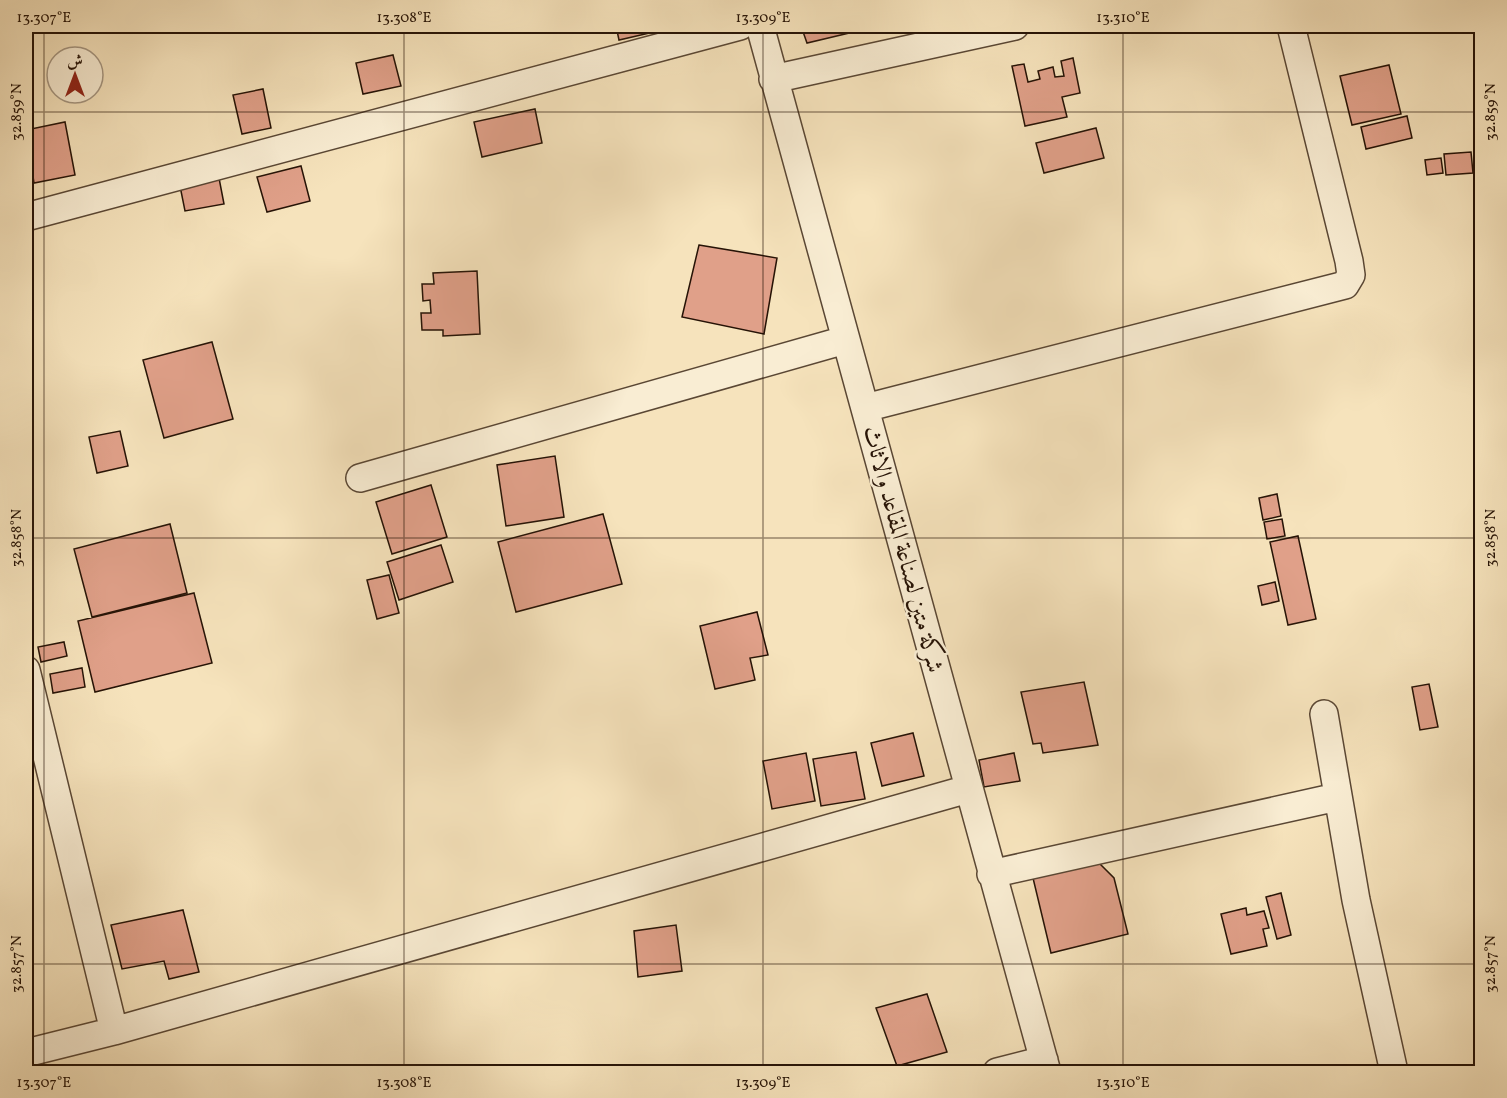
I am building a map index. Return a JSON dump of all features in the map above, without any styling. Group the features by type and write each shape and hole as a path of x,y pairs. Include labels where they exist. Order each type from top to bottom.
{"street":[{"path":"26,217 740,26"},
{"name":"شركة متين لصناعة المقاعد والاثاث","path":"760,26 1045,1066"},
{"path":"773,79 1015,26"},
{"path":"865,408 1345,285 1351,275 1349,261 1291,26"},
{"path":"360,478 845,340"},
{"path":"26,670 114,1031"},
{"path":"1324,714 1337,797 1394,1072"},
{"path":"26,1053 114,1031 968,789"},
{"path":"991,874 1337,797"},
{"path":"997,1072 1045,1066"}],"building":[{"path":"526,26 554,26 527,32"},
{"path":"616,26 653,26 654,32 619,40"},
{"path":"801,26 860,26 862,30 807,43"},
{"path":"393,55 401,86 363,94 356,63"},
{"path":"1073,58 1080,93 1062,97 1067,117 1025,126 1012,66 1024,64 1028,82 1040,79 1038,71 1053,67 1055,77 1064,76 1061,61"},
{"path":"1389,65 1401,114 1352,125 1340,76"},
{"path":"263,89 271,128 242,134 233,95"},
{"path":"535,109 542,143 482,157 474,122"},
{"path":"1407,116 1412,138 1366,149 1361,127"},
{"path":"65,122 75,175 34,183 26,130"},
{"path":"1096,128 1104,158 1044,173 1036,143"},
{"path":"1471,152 1473,173 1446,175 1444,154"},
{"path":"1441,158 1443,173 1427,175 1425,160"},
{"path":"301,166 310,201 267,212 257,177"},
{"path":"219,178 224,204 185,211 180,186"},
{"path":"699,245 777,258 764,334 682,317"},
{"path":"477,271 480,334 443,336 443,330 422,330 421,313 431,313 430,300 423,301 422,284 434,284 433,273"},
{"path":"212,342 233,419 164,438 143,360"},
{"path":"120,431 128,466 97,473 89,437"},
{"path":"555,456 564,517 506,526 497,465"},
{"path":"431,485 447,537 392,554 376,502"},
{"path":"1277,494 1281,516 1263,520 1259,498"},
{"path":"603,514 622,584 516,612 498,542"},
{"path":"1282,519 1285,536 1267,539 1264,522"},
{"path":"170,524 187,593 92,617 74,549"},
{"path":"1298,536 1316,619 1288,625 1270,542"},
{"path":"441,545 453,582 399,600 387,562"},
{"path":"389,575 399,613 377,619 367,580"},
{"path":"1275,582 1279,601 1262,605 1258,586"},
{"path":"194,593 212,663 95,692 78,621"},
{"path":"757,612 768,655 750,658 755,680 715,689 700,626"},
{"path":"64,642 67,656 41,662 38,647"},
{"path":"82,668 85,687 53,693 50,674"},
{"path":"1084,682 1098,745 1043,753 1041,743 1033,744 1021,692"},
{"path":"1429,684 1438,727 1420,730 1412,687"},
{"path":"913,733 924,776 882,786 871,743"},
{"path":"856,752 865,799 821,806 813,759"},
{"path":"806,753 815,801 772,809 763,761"},
{"path":"1014,753 1020,781 984,787 979,760"},
{"path":"1098,862 1114,878 1128,934 1051,953 1033,878"},
{"path":"1281,893 1291,935 1277,939 1266,897"},
{"path":"1246,908 1247,915 1264,911 1269,928 1263,929 1267,946 1231,954 1221,914"},
{"path":"183,910 199,972 169,979 164,961 122,969 111,925"},
{"path":"676,925 682,971 638,977 634,931"},
{"path":"927,994 947,1052 897,1066 876,1008"}]}
